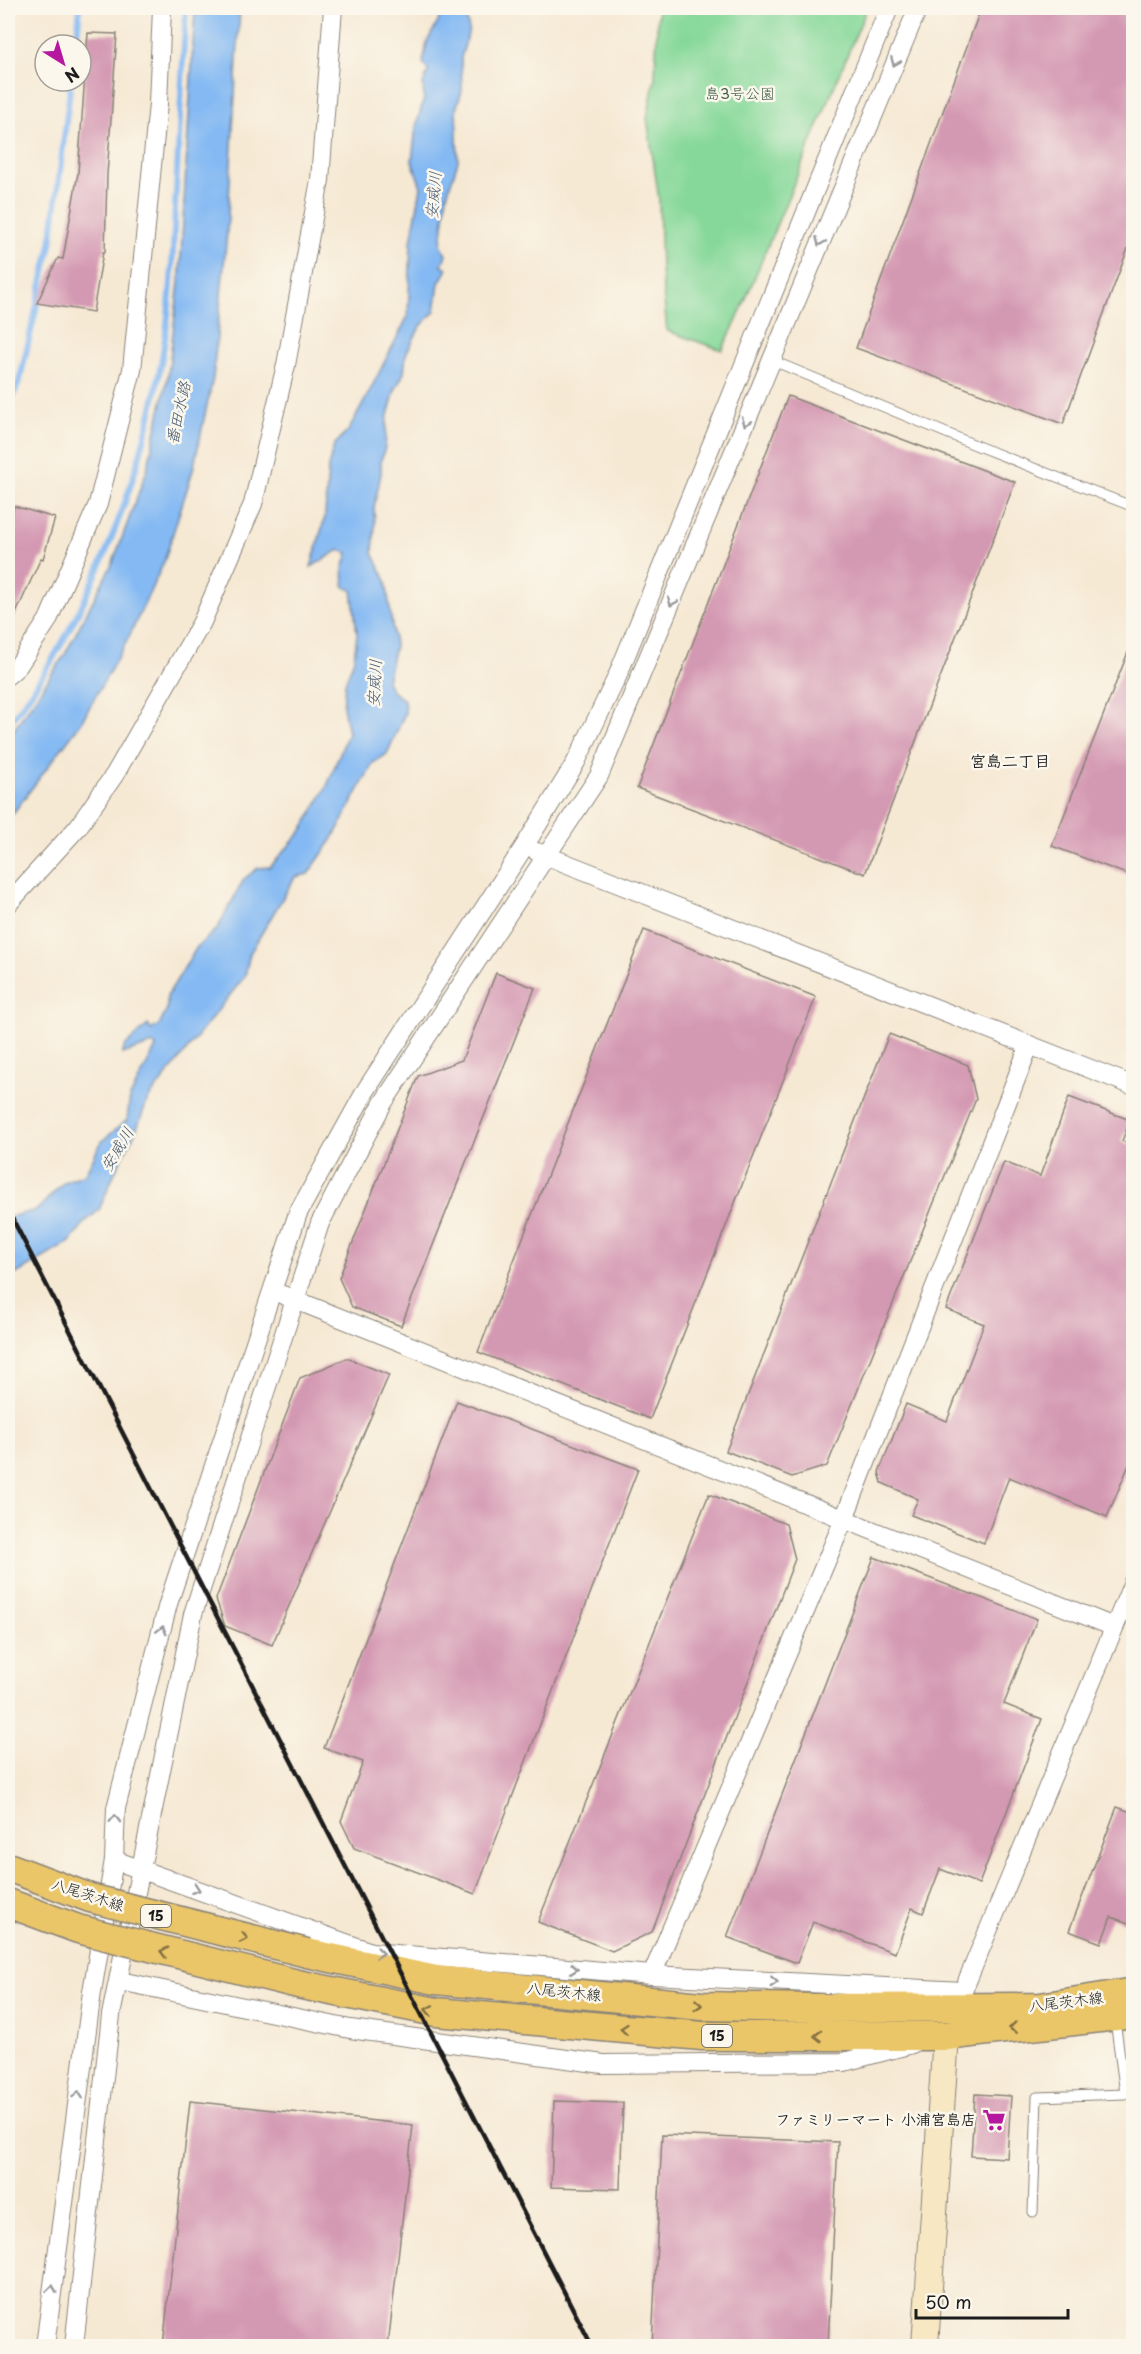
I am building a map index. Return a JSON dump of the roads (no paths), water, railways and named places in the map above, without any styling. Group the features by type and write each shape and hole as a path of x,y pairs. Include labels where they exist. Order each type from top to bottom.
{"main road":[{"name":"八尾茨木線","path":"8,1867 90,1898 308,1953 436,1980 702,2006 816,2008 1040,2007 1134,1992"},
{"name":"八尾茨木線","path":"8,1904 78,1929 302,1985 436,2012 702,2036 946,2036 1124,2015"},
{"path":"816,2008 907,1989"},
{"path":"963,1991 1040,2007"}],"street":[{"path":"8,675 18,666 48,620 99,504 132,369 158,104 162,8"},
{"path":"8,904 78,827 115,774 202,622 253,504 286,365 320,180 333,8"},
{"path":"45,2346 92,1992 114,1860 116,1808 168,1604 298,1212 366,1090 525,847 576,762 617,677 889,8"},
{"path":"74,2346 111,2015 120,1981 194,1614 320,1222 383,1103 599,776 918,8"},
{"path":"525,847 1134,1086"},
{"path":"652,1975 844,1519 1029,1046"},
{"path":"273,1291 1114,1627"},
{"path":"114,1860 371,1952 652,1975 963,1991 1134,1580"},
{"path":"120,1981 350,2028 603,2064 844,2062 946,2036 925,2346"}],"lane":[{"path":"771,360 980,447 1134,507"},
{"path":"1033,2212 1037,2097 1125,2094 1124,2015"}],"water":[{"name":"番田水路","path":"195,8 240,8 227,233 213,378 193,470 164,562 128,639 80,724 8,820 8,738 64,656 113,562 147,470 168,375 180,274"},
{"name":"安威川","path":"440,8 465,8 469,30 461,58 462,91 456,109 458,161 447,195 441,244 446,254 442,266 447,269 439,283 435,311 420,327 406,354 404,373 395,390 387,419 385,447 374,507 373,553 386,581 395,646 387,681 392,691 404,700 405,713 387,754 373,763 332,840 308,874 295,877 250,953 245,976 148,1099 136,1131 99,1210 85,1222 70,1242 8,1279 8,1217 37,1210 64,1182 85,1174 102,1141 127,1120 130,1097 156,1047 153,1044 122,1054 125,1046 148,1025 151,1030 160,1024 167,1009 167,996 197,947 217,929 244,879 258,868 270,867 301,832 327,786 348,733 343,707 345,683 354,659 357,634 352,590 344,587 343,569 348,553 339,550 311,567 325,517 328,467 334,445 348,431 408,316 411,242 421,187 412,161 416,127 424,98 423,85 428,71 423,62 427,42 439,20"}],"waterway":[{"path":"77,33 80,8"},
{"path":"8,725 37,684 87,595 126,499 154,401 170,298 186,8"},
{"path":"8,408 20,379 51,244 70,93"}],"railway":[{"path":"8,1210 592,2346"}],"place":[{"name":"ファミリーマート 小浦宮島店","path":"994,2120"}],"district":[{"name":"宮島二丁目","path":"1010,761"}],"park label":[{"name":"島3号公園","path":"740,94"}]}
